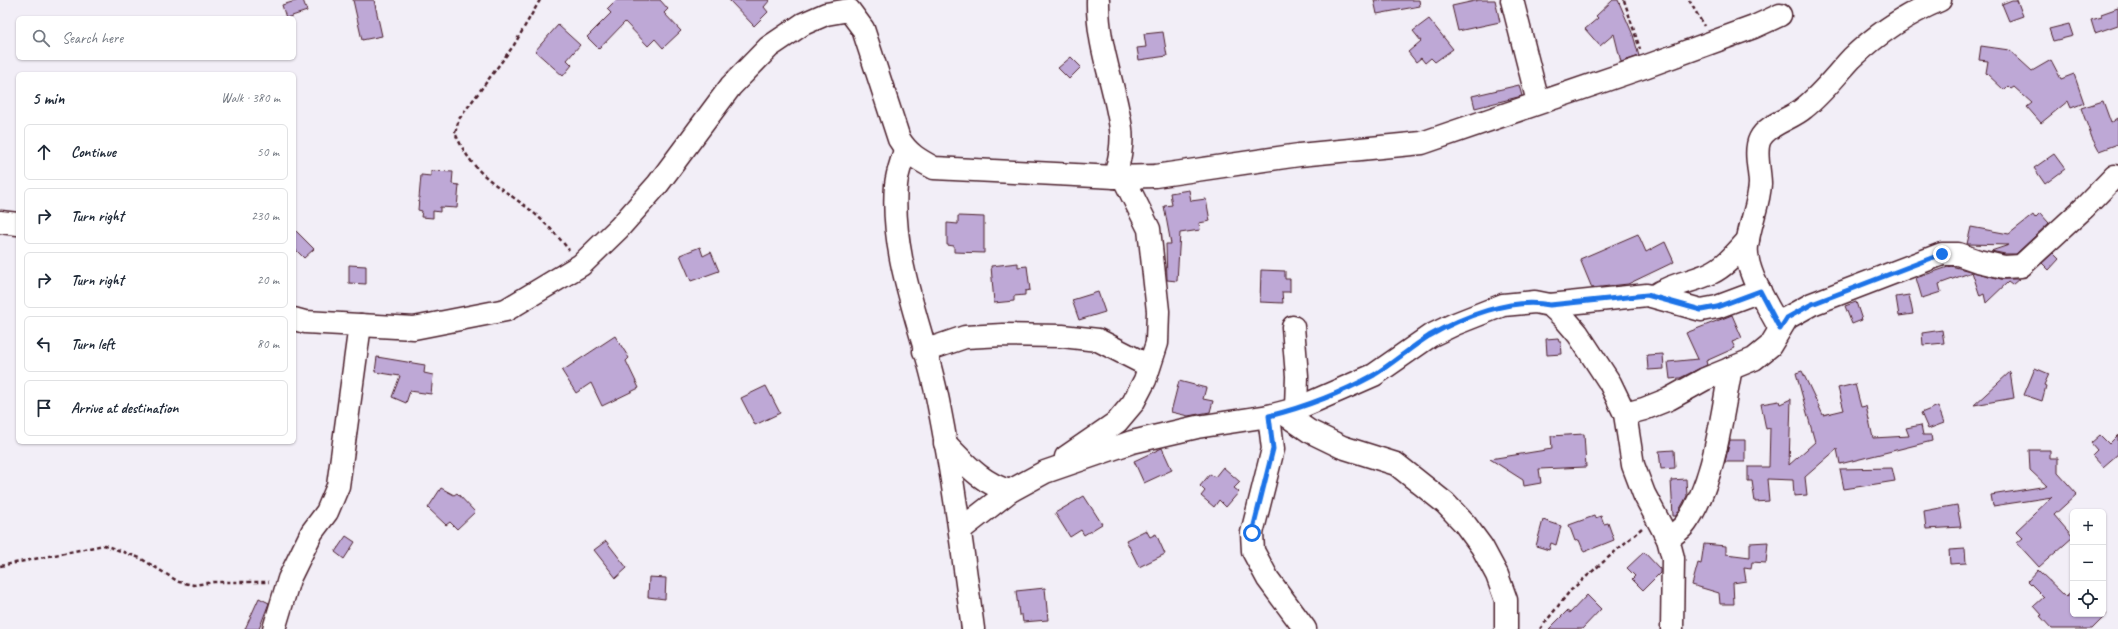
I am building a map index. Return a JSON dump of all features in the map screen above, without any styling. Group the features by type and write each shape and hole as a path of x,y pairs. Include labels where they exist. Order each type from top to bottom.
{"street":[{"path":"960,530 1010,491 1045,472 1118,422 1133,403 1145,380 1157,343 1158,311 1149,228 1119,177 1121,129 1103,58 1098,17 1098,0"},
{"path":"1512,0 1538,102"},
{"path":"1780,329 1760,291 1749,263 1746,247 1760,185 1759,140 1763,134 1790,118 1814,100 1867,45 1908,16 1940,0"},
{"path":"296,320 305,322 414,328 506,310 581,265 619,228 658,184 731,86 769,48 802,24 849,5 863,29 899,139 905,150 918,160 934,168 1119,177 1155,176 1299,155 1422,143 1538,102 1647,66 1713,42 1780,15"},
{"path":"905,150 896,184 896,218 901,255 924,351 938,400 960,530 973,629"},
{"path":"1625,414 1644,409 1669,399 1705,379 1754,360 1770,346 1787,318 1812,304 1942,254 1958,254 1978,261 2004,267 2021,266 2084,208 2115,176"},
{"path":"0,222 16,224"},
{"path":"1654,296 1671,286 1691,281 1721,268 1748,240"},
{"path":"1045,472 1132,442 1197,427 1283,412 1374,375 1430,336 1455,324 1503,305 1535,302 1550,305 1639,296 1654,296 1701,310 1717,307 1760,291"},
{"path":"1550,305 1578,334 1610,383 1625,414 1634,465 1644,494 1668,539 1673,558 1672,629"},
{"path":"274,629 289,579 312,532 327,512 338,486 360,325"},
{"path":"1293,327 1297,376 1283,412 1252,533 1253,551 1268,579 1305,629"},
{"path":"924,351 965,337 1003,335 1062,336 1098,340 1149,366"},
{"path":"1668,539 1686,524 1704,488 1715,450 1731,368"},
{"path":"1283,412 1309,431 1342,447 1396,464 1445,503 1465,524 1482,547 1497,575 1506,600 1506,629"},
{"path":"945,444 982,479 996,488 1010,491"}],"path":[{"path":"540,0 514,45 459,119 455,133 473,165 485,178 529,209 553,230 581,265"},
{"path":"1624,0 1647,66"},
{"path":"1689,0 1713,42"},
{"path":"1540,629 1570,591 1656,516"},
{"path":"0,566 88,547 104,545 140,558 179,582 194,585 214,582 263,583 289,579"}],"building":[{"path":"303,0 307,11 292,16 285,16 282,5"},
{"path":"353,0 374,0 382,36 362,40"},
{"path":"616,0 660,0 668,9 664,13 681,31 663,48 655,39 648,46 625,22 599,49 587,37 611,13 607,9"},
{"path":"729,0 770,0 764,7 768,12 754,26"},
{"path":"1374,0 1419,0 1420,6 1377,14"},
{"path":"1479,0 1495,0 1500,22 1458,31 1452,6"},
{"path":"1613,0 1618,0 1633,35 1639,56 1621,62 1614,34 1600,46 1585,29 1598,18 1596,16"},
{"path":"2012,0 2017,0 2023,16 2009,21 2002,4"},
{"path":"2118,8 2118,25 2095,33 2091,20 2102,17 2101,14"},
{"path":"1429,19 1453,49 1435,62 1431,58 1425,63 1421,58 1416,62 1408,52 1421,41 1413,31"},
{"path":"2069,24 2073,36 2053,41 2049,29"},
{"path":"558,25 580,45 567,60 572,65 563,76 535,51"},
{"path":"1163,32 1167,56 1139,60 1137,48 1146,47 1144,34"},
{"path":"1981,46 2009,50 2032,71 2051,60 2061,79 2074,74 2084,103 2071,108 2068,101 2041,123 2027,107 2032,103 2014,87 2011,89 2008,86 2004,90 1986,73 1988,61 1979,60"},
{"path":"1071,57 1081,67 1069,79 1058,68"},
{"path":"1519,85 1522,96 1475,108 1472,96"},
{"path":"2103,101 2111,123 2118,118 2118,144 2099,151 2092,138 2081,108"},
{"path":"2054,154 2065,169 2045,184 2034,168"},
{"path":"431,171 453,172 452,184 459,185 457,208 440,207 440,212 433,211 433,218 421,217 422,211 418,210 421,175 431,176"},
{"path":"1189,190 1191,201 1206,199 1210,221 1199,223 1200,230 1180,233 1177,281 1167,280 1166,244 1171,244 1164,206 1172,205 1170,193"},
{"path":"2040,213 2049,223 2016,254 2005,254 1991,251 2009,245 1967,244 1971,227 2009,234 2033,215 2035,218"},
{"path":"958,216 984,217 984,253 954,252 954,246 947,245 947,223 958,224"},
{"path":"296,231 314,249 304,258 296,250"},
{"path":"1638,234 1646,252 1665,242 1674,262 1628,284 1592,288 1580,259"},
{"path":"700,247 703,256 711,252 719,271 691,281 680,255"},
{"path":"2053,253 2059,259 2049,270 2042,263"},
{"path":"1018,263 1018,267 1027,266 1030,290 1025,291 1025,295 1014,296 1014,301 994,303 991,266"},
{"path":"349,265 366,266 366,284 349,283"},
{"path":"1951,266 2001,279 2019,279 2012,285 2008,282 1986,303 1984,294 1980,296 1972,272 1939,284 1941,292 1922,298 1916,278"},
{"path":"1261,270 1285,271 1285,279 1290,279 1290,292 1282,292 1283,303 1260,302"},
{"path":"1098,292 1105,312 1079,320 1072,300"},
{"path":"1909,295 1913,314 1899,316 1896,297"},
{"path":"1856,302 1862,320 1852,324 1845,306"},
{"path":"1732,315 1742,338 1732,342 1735,348 1706,361 1707,365 1680,378 1670,379 1668,362 1698,359 1686,333"},
{"path":"1942,330 1944,343 1923,345 1922,333"},
{"path":"615,336 629,358 626,361 639,388 602,406 591,383 576,393 562,371"},
{"path":"1558,338 1559,342 1561,342 1562,354 1547,355 1546,339"},
{"path":"1663,354 1664,369 1648,370 1647,355"},
{"path":"377,357 425,365 424,373 433,375 431,394 410,391 406,403 392,397 400,376 375,372"},
{"path":"2035,368 2049,374 2044,385 2046,386 2042,401 2024,395"},
{"path":"1802,371 1823,415 1844,410 1838,388 1855,384 1861,407 1866,406 1873,438 1909,436 1906,428 1921,425 1923,435 1931,435 1932,441 1840,464 1837,449 1805,477 1807,495 1794,496 1793,480 1767,479 1769,501 1755,502 1752,481 1748,481 1748,467 1769,467 1770,428 1766,429 1761,404 1779,401 1780,404 1791,399 1789,465 1815,442 1796,373"},
{"path":"2010,372 2014,398 1974,405"},
{"path":"1179,381 1206,388 1203,399 1213,401 1210,412 1188,416 1171,412"},
{"path":"766,386 780,413 755,425 741,398"},
{"path":"1938,406 1944,423 1928,429 1921,413"},
{"path":"1584,434 1586,467 1539,469 1541,483 1524,486 1523,480 1490,459 1552,449 1551,436"},
{"path":"2100,435 2109,444 2118,435 2118,454 2103,467 2092,455 2097,450 2091,443"},
{"path":"1730,440 1745,440 1745,462 1725,462"},
{"path":"1162,448 1172,470 1144,483 1134,461"},
{"path":"1674,450 1675,468 1661,469 1659,451"},
{"path":"2029,450 2050,450 2050,458 2058,458 2058,473 2077,494 2054,515 2070,534 2070,540 2039,567 2017,543 2023,538 2016,531 2052,497 1993,506 1991,495 2047,486 2030,470"},
{"path":"1223,467 1240,482 1234,488 1239,492 1226,507 1219,500 1214,507 1201,496 1205,491 1200,486 1210,474 1215,477"},
{"path":"1892,468 1895,481 1844,489 1840,469"},
{"path":"1686,479 1687,496 1676,516 1673,516 1671,480"},
{"path":"441,488 454,495 457,493 475,512 457,529 450,522 446,525 428,508"},
{"path":"1084,496 1102,524 1084,535 1081,530 1070,537 1055,513"},
{"path":"1957,505 1961,527 1926,529 1924,511"},
{"path":"1594,516 1595,518 1601,516 1604,524 1608,523 1614,540 1584,552 1579,540 1575,541 1569,525"},
{"path":"1543,520 1561,526 1556,545 1551,543 1549,550 1536,546"},
{"path":"1146,530 1150,537 1156,534 1165,554 1139,567 1126,540"},
{"path":"346,536 355,542 344,559 335,552"},
{"path":"606,541 627,568 616,578 594,550"},
{"path":"1768,542 1766,563 1752,562 1751,569 1744,568 1746,581 1733,583 1734,604 1720,604 1719,593 1692,585 1698,563 1701,564 1704,544 1726,546 1726,554 1750,557 1750,543"},
{"path":"1965,549 1966,563 1950,564 1949,550"},
{"path":"1644,552 1660,569 1660,573 1643,590 1632,579 1635,576 1627,568"},
{"path":"2038,570 2066,597 2070,594 2070,617 2104,617 2092,629 2052,629 2040,616 2042,615 2034,606 2044,597 2028,581"},
{"path":"649,577 666,578 665,599 648,597"},
{"path":"1045,588 1048,620 1023,622 1022,615 1019,615 1016,591"},
{"path":"1587,595 1601,609 1582,629 1549,629 1567,611 1570,613"},
{"path":"259,598 269,603 259,629 245,629"}],"route":[{"path":"1252,533 1257,511 1266,484 1273,449 1269,416 1314,403 1356,384 1374,375 1430,336 1455,324 1503,305 1521,303 1535,302 1550,305 1594,302 1647,295 1665,299 1694,310 1701,310 1717,307 1760,291 1780,329 1787,318 1812,304 1942,254"}]}
